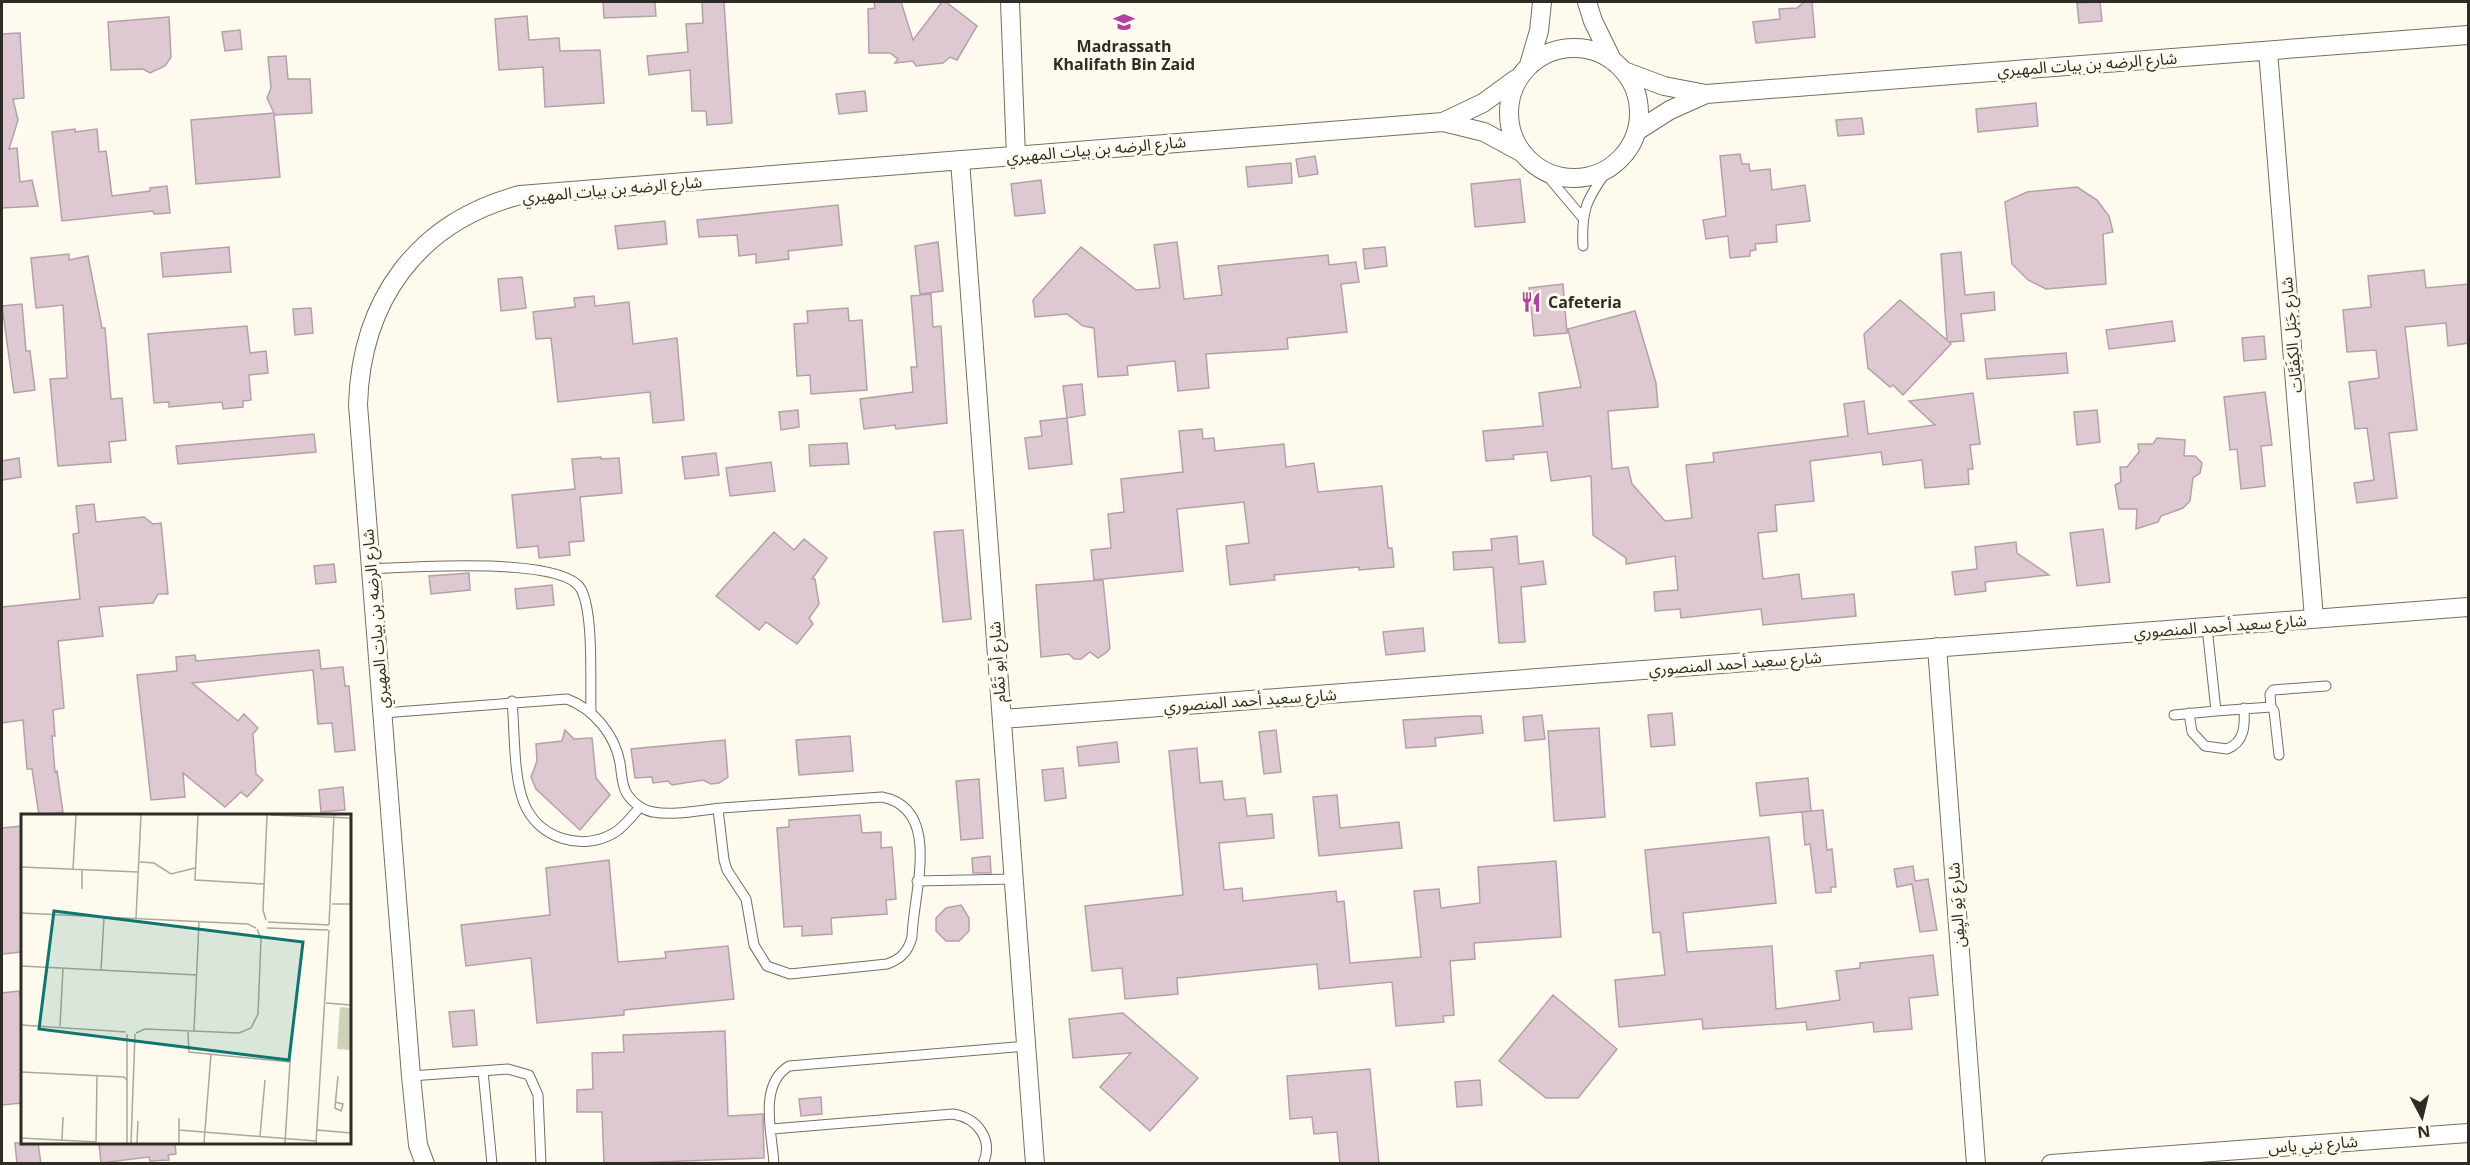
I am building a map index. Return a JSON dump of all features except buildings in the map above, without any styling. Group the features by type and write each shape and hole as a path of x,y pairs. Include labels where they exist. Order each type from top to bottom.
{"street":[{"path":"1010,2 1016,156"},
{"path":"1542,2 1539,30 1508,107 1513,138 1521,153 1544,172 1577,178 1593,176 1608,169 1630,146 1637,131 1638,99 1593,21 1587,2"},
{"name":"شارع الرضه بن بيات المهيري","path":"1618,65 1664,86 1706,94 2469,35"},
{"path":"1524,71 1541,56 1570,48 1592,50 1618,65"},
{"name":"شارع جَبَل الكِفَيَّات","path":"2268,51 2314,618"},
{"name":"شارع الرضه بن بيات المهيري","path":"1443,122 1483,103 1524,71"},
{"name":"شارع الرضه بن بيات المهيري","path":"1637,131 1670,110 1706,94"},
{"name":"شارع الرضه بن بيات المهيري","path":"425,1164 418,1145 411,1076 358,405 363,353 370,328 393,281 428,242 448,226 495,202 520,195 1443,122 1484,132 1521,153"},
{"name":"شارع أبو تَمَّام","path":"960,160 1035,1164"},
{"name":"شارع سعيد أحمد المنصوري","path":"1002,719 2469,607"},
{"name":"شارع يَو اليِفِن","path":"1937,647 1976,1164"},
{"name":"شارع بني ياس","path":"2051,1164 2469,1133"},
{"name":"شارع الرضه بن بيات المهيري","path":"413,1164 418,1145"}],"lane":[{"path":"1583,246 1582,217 1593,192 1608,169"},
{"path":"1544,172 1582,217"},
{"path":"371,569 491,565 564,575 580,588 586,606 591,712"},
{"path":"2207,627 2216,711"},
{"path":"2280,755 2270,694 2273,690 2326,686"},
{"path":"383,713 512,701 567,699 591,712 613,740 624,787 640,807 662,813 718,808 882,797 892,799 909,810 918,827 920,860 910,945 896,961 797,973 775,971 767,966 757,953 746,899 727,870 718,808"},
{"path":"512,701 520,789 523,802 539,825 562,839 588,842 613,833 640,807"},
{"path":"2174,715 2271,707"},
{"path":"2189,713 2192,732 2205,746 2227,749 2234,746 2240,739 2245,723 2244,708"},
{"path":"917,882 1014,879"},
{"path":"774,1164 770,1096 773,1082 783,1070 796,1063 1026,1046"},
{"path":"411,1076 515,1069 529,1075 538,1095 541,1164"},
{"path":"483,1071 492,1164"},
{"path":"772,1129 953,1114 973,1121 985,1137 987,1148 982,1164"}],"place":[{"name":"Madrassath Khalifath Bin Zaid","path":"1124,22"},
{"name":"Cafeteria","path":"1531,302"}]}
